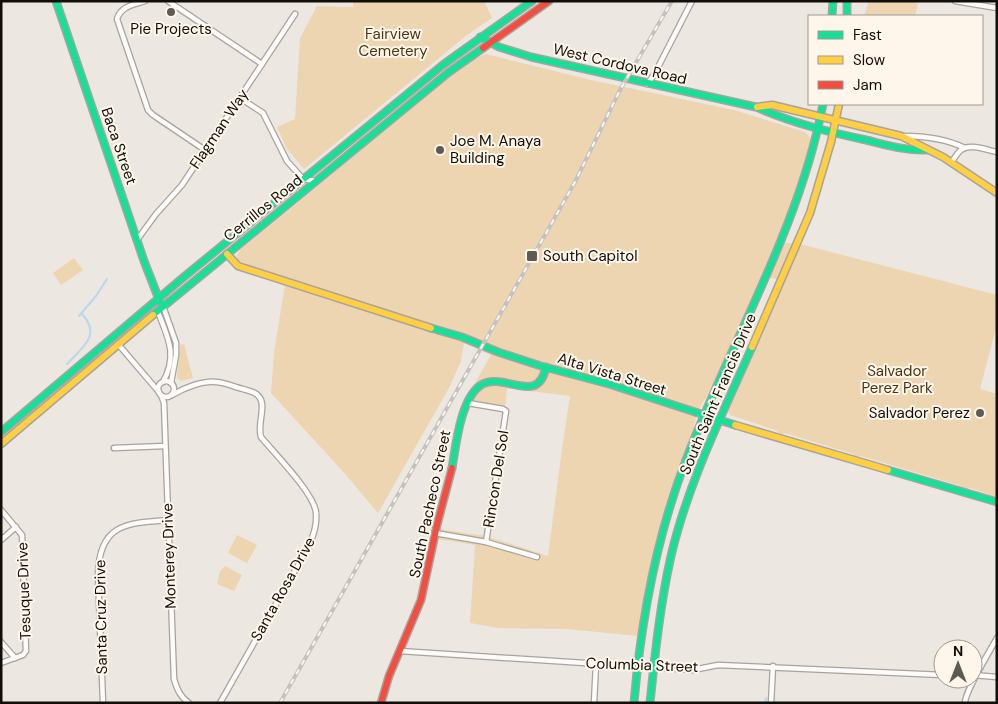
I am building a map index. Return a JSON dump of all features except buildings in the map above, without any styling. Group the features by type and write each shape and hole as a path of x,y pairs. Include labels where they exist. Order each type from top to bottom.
{"main road":[{"name":"Baca Street","path":"56,1 137,240 158,298 163,306"},
{"name":"Cerrillos Road","path":"1,432 158,298 444,64 532,1"},
{"name":"Cerrillos Road","path":"1,444 163,306 449,72 549,1"},
{"path":"832,15 833,1"},
{"path":"847,15 848,1"},
{"name":"West Cordova Road","path":"480,37 499,47 558,63 756,107 774,116 818,129 913,151 927,150"},
{"name":"West Cordova Road","path":"756,107 772,105 901,136 951,162 997,193"},
{"name":"South Saint Francis Drive","path":"634,703 646,605 657,549 679,479 705,415 787,230 804,180 823,105"},
{"name":"South Saint Francis Drive","path":"650,703 660,614 673,549 691,490 719,420 810,213 834,133 839,105"},
{"name":"Alta Vista Street","path":"227,254 232,262 238,266 400,319 462,337 546,368 609,384 719,420 997,502"},
{"name":"Baca Street","path":"158,298 158,312"},
{"name":"South Pacheco Street","path":"382,703 386,686 424,591 435,533 452,470 461,419 468,403 476,390 486,383 537,385 542,380 546,368"}],"street":[{"path":"145,1 123,8 119,12 117,19 148,110 153,116 205,150"},
{"path":"168,1 262,64"},
{"path":"647,84 654,75 692,1"},
{"path":"955,1 997,8"},
{"name":"Flagman Way","path":"137,240 156,214 184,182 295,14"},
{"path":"240,98 262,113 287,161 304,179 316,181"},
{"path":"901,136 923,136 954,142 966,148"},
{"path":"951,162 961,150 966,148 997,152"},
{"path":"163,306 176,343 170,396"},
{"path":"158,312 170,343 171,354 170,368 158,388 160,394 170,396"},
{"name":"Monterey Drive","path":"118,344 160,394 164,404 174,679 178,692 189,703"},
{"name":"Santa Rosa Drive","path":"183,389 208,382 217,382 255,393 262,403 259,432 261,437 310,496 316,512 316,526 310,544 220,703"},
{"path":"151,384 162,383 183,389"},
{"path":"164,404 170,396 183,389"},
{"name":"Rincon Del Sol","path":"468,403 506,411 486,542"},
{"path":"114,448 165,446"},
{"name":"Tesuque Drive","path":"1,510 22,535 26,651 23,655 1,663"},
{"name":"Santa Cruz Drive","path":"103,703 98,574 98,560 102,545 110,535 123,526 135,522 168,520"},
{"path":"1,540 16,528"},
{"path":"435,533 486,542 537,557"},
{"path":"983,662 997,638"},
{"path":"1,642 15,658"},
{"name":"Columbia Street","path":"400,651 693,670 718,665 773,666 933,674"},
{"path":"594,703 596,664"},
{"path":"771,703 773,666"},
{"path":"983,676 997,677"},
{"path":"965,703 968,689"}],"green space":[{"name":"Fairview Cemetery","path":"353,1 484,1 492,18 467,35 304,169 287,149 277,127 295,119 300,38 317,6 353,7"},
{"path":"869,1 916,1 915,3 918,4 915,15 864,15"},
{"name":"Salvador Perez Park","path":"486,54 591,80 734,110 805,132 811,141 804,173 778,242 804,245 997,295 997,324 980,389 997,394 997,497 970,488 965,490 958,485 861,456 858,457 785,433 781,434 775,430 730,415 728,411 784,281 763,276 697,414 694,431 637,636 567,629 498,628 470,623 475,545 437,539 439,529 486,536 548,556 570,396 507,388 505,408 464,402 491,355 464,343 461,361 449,388 378,513 271,393 274,353 286,278 236,260 241,249 449,76 468,62"},
{"path":"74,258 83,270 61,285 53,273"},
{"path":"184,344 193,378 181,381 177,378 180,345"},
{"path":"237,535 257,545 247,563 228,553"},
{"path":"225,566 242,575 234,591 217,584 220,571"}],"waterway":[{"path":"79,316 107,279"},
{"path":"67,364 84,347 90,335 88,322 82,314"},
{"path":"765,703 766,698"}],"railway":[{"path":"280,703 575,182 620,90 672,1"}],"traffic: fast":[{"path":"56,1 144,261 160,302"},
{"path":"1,432 185,276 444,64 532,1"},
{"path":"832,15 833,1"},
{"path":"847,1 847,15"},
{"path":"480,37 499,47 531,57 756,107 838,134 912,150 927,150"},
{"path":"153,315 449,72 483,48"},
{"path":"634,703 641,641 651,580 675,489 704,416 781,241 812,151 823,105"},
{"path":"431,328 462,337 498,352 541,366 609,384 735,425"},
{"path":"650,703 664,593 678,529 696,476 752,347"},
{"path":"452,468 460,424 468,401 474,392 481,385 490,382 528,387 536,385 542,379 546,367"},
{"path":"888,470 997,502"}],"traffic: slow":[{"path":"757,107 772,105 901,136 943,157 997,193"},
{"path":"752,347 810,213 831,142 839,105"},
{"path":"227,254 238,266 431,328"},
{"path":"1,444 153,315"},
{"path":"735,425 888,470"}],"traffic: jam":[{"path":"483,48 549,1"},
{"path":"381,703 389,676 421,600 437,525 452,468"}],"place":[{"name":"Pie Projects","path":"171,12"},
{"name":"Joe M. Anaya Building","path":"440,150"},
{"name":"South Capitol","path":"532,256"},
{"name":"Salvador Perez","path":"980,413"}]}
